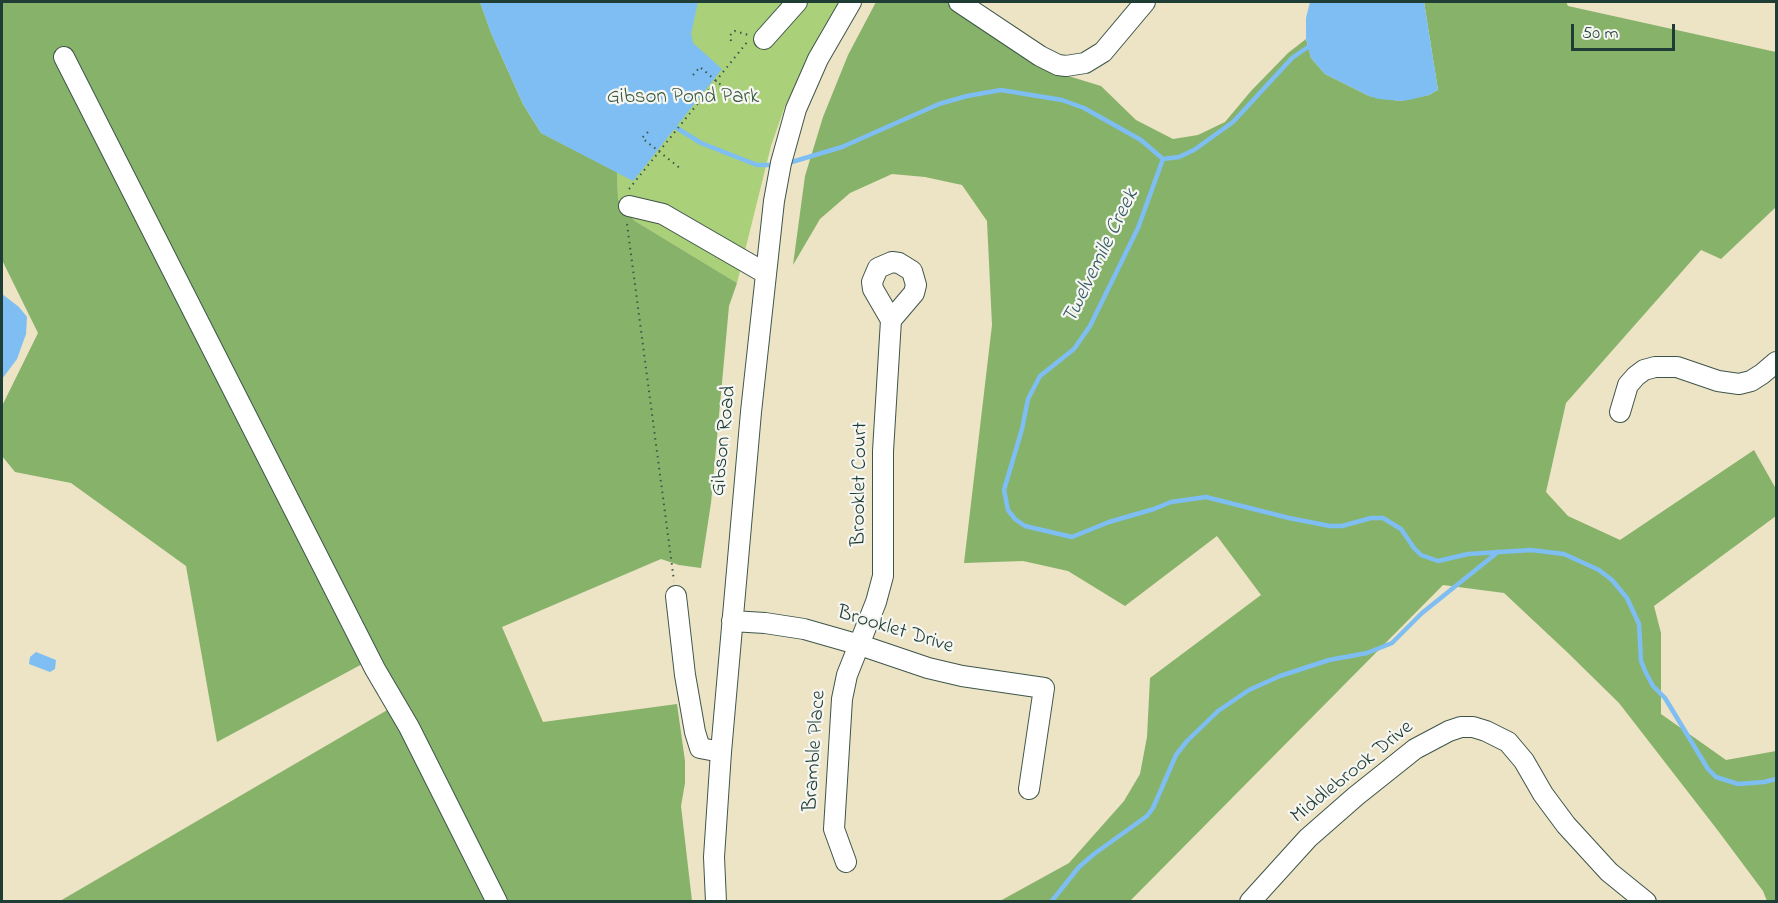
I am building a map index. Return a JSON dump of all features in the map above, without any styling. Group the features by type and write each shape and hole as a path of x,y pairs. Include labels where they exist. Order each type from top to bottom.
{"street":[{"path":"764,39 797,2"},
{"name":"Gibson Road","path":"716,902 714,857 720,752 765,273 774,201 796,109 818,59 851,2"},
{"path":"959,2 1040,56 1066,66 1085,63 1104,52 1145,2"},
{"path":"64,57 375,669 413,735 497,902"},
{"path":"629,206 663,214 765,273"},
{"name":"Brooklet Court","path":"860,645 883,576 883,451 891,320"},
{"path":"1620,412 1628,385 1644,370 1655,367 1677,367 1748,390 1776,362"},
{"path":"676,596 685,675 695,732 700,748 720,752"},
{"name":"Brooklet Drive","path":"732,621 804,629 946,672 1044,688 1029,789"},
{"name":"Bramble Place","path":"846,862 834,829 842,699 848,675 860,645"},
{"name":"Middlebrook Drive","path":"1250,902 1308,838 1356,796 1415,749 1461,727 1473,727 1486,731 1508,742 1524,761 1566,825 1609,872 1646,902"}],"path":[{"path":"676,596 630,255 627,219 628,190 752,37 735,31 730,33 731,41"},
{"path":"693,75 700,67 736,98"},
{"path":"648,132 642,138 681,169"}],"green space":[{"path":"2,2 480,2 491,33 523,104 541,133 617,172 618,199 624,210 635,221 737,283 729,306 711,503 701,568 679,565 661,559 502,627 543,722 677,704 685,761 685,783 681,806 692,901 60,901 389,709 366,662 217,742 186,566 71,483 15,472 2,456 2,406 38,333 2,260"},
{"name":"Gibson Pond Park","path":"480,2 842,2 785,106 771,146 737,283 635,221 624,210 618,199 617,172 541,133 491,33"},
{"path":"876,2 949,2 1052,71 1101,86 1136,120 1173,139 1198,135 1225,122 1288,53 1306,39 1311,58 1325,74 1369,96 1400,101 1429,95 1438,90 1424,2 1566,2 1568,6 1776,52 1776,207 1721,259 1701,250 1566,403 1546,492 1568,516 1620,540 1754,450 1776,489 1776,516 1654,606 1661,633 1661,714 1726,760 1776,751 1776,901 1767,901 1763,891 1719,832 1619,703 1567,652 1504,593 1443,585 1130,901 1000,901 1069,863 1124,801 1140,774 1147,737 1150,678 1261,595 1217,536 1125,606 1068,571 1023,561 964,563 992,325 987,221 962,185 925,177 892,174 850,193 820,219 793,265 805,176 823,117 848,55"}],"water":[{"path":"480,2 698,2 691,34 693,43 722,69 633,181 541,133 523,104 491,33"},
{"path":"1310,2 1424,2 1438,90 1409,100 1379,99 1325,74 1311,58 1306,39 1306,18"},
{"path":"2,294 19,307 27,317 26,334 17,359 2,379"},
{"path":"36,652 56,660 55,669 50,672 29,664 30,657"}],"waterway":[{"path":"1163,159 1179,157 1194,150 1233,122 1292,58 1308,47"},
{"name":"Twelvemile Creek","path":"785,164 842,147 939,104 1001,90 1062,100 1084,108 1141,140 1163,159"},
{"name":"Twelvemile Creek","path":"672,125 701,143 757,165 774,165"},
{"name":"Twelvemile Creek","path":"1163,159 1138,228 1090,326 1074,349 1040,376 1028,399 1022,429 1004,490 1008,510 1015,519 1025,526 1072,537 1109,522 1171,502 1206,497 1330,526 1383,518 1401,529 1421,555 1438,561 1468,554 1531,550 1564,554 1599,570 1612,580 1627,598 1639,624 1641,661 1646,673 1653,686 1665,698 1708,769 1716,777 1738,784 1776,779"},
{"path":"1051,902 1079,867 1147,816 1153,808 1176,755 1218,711 1249,690 1280,676 1329,660 1367,653 1392,643 1422,613 1498,552"}]}
